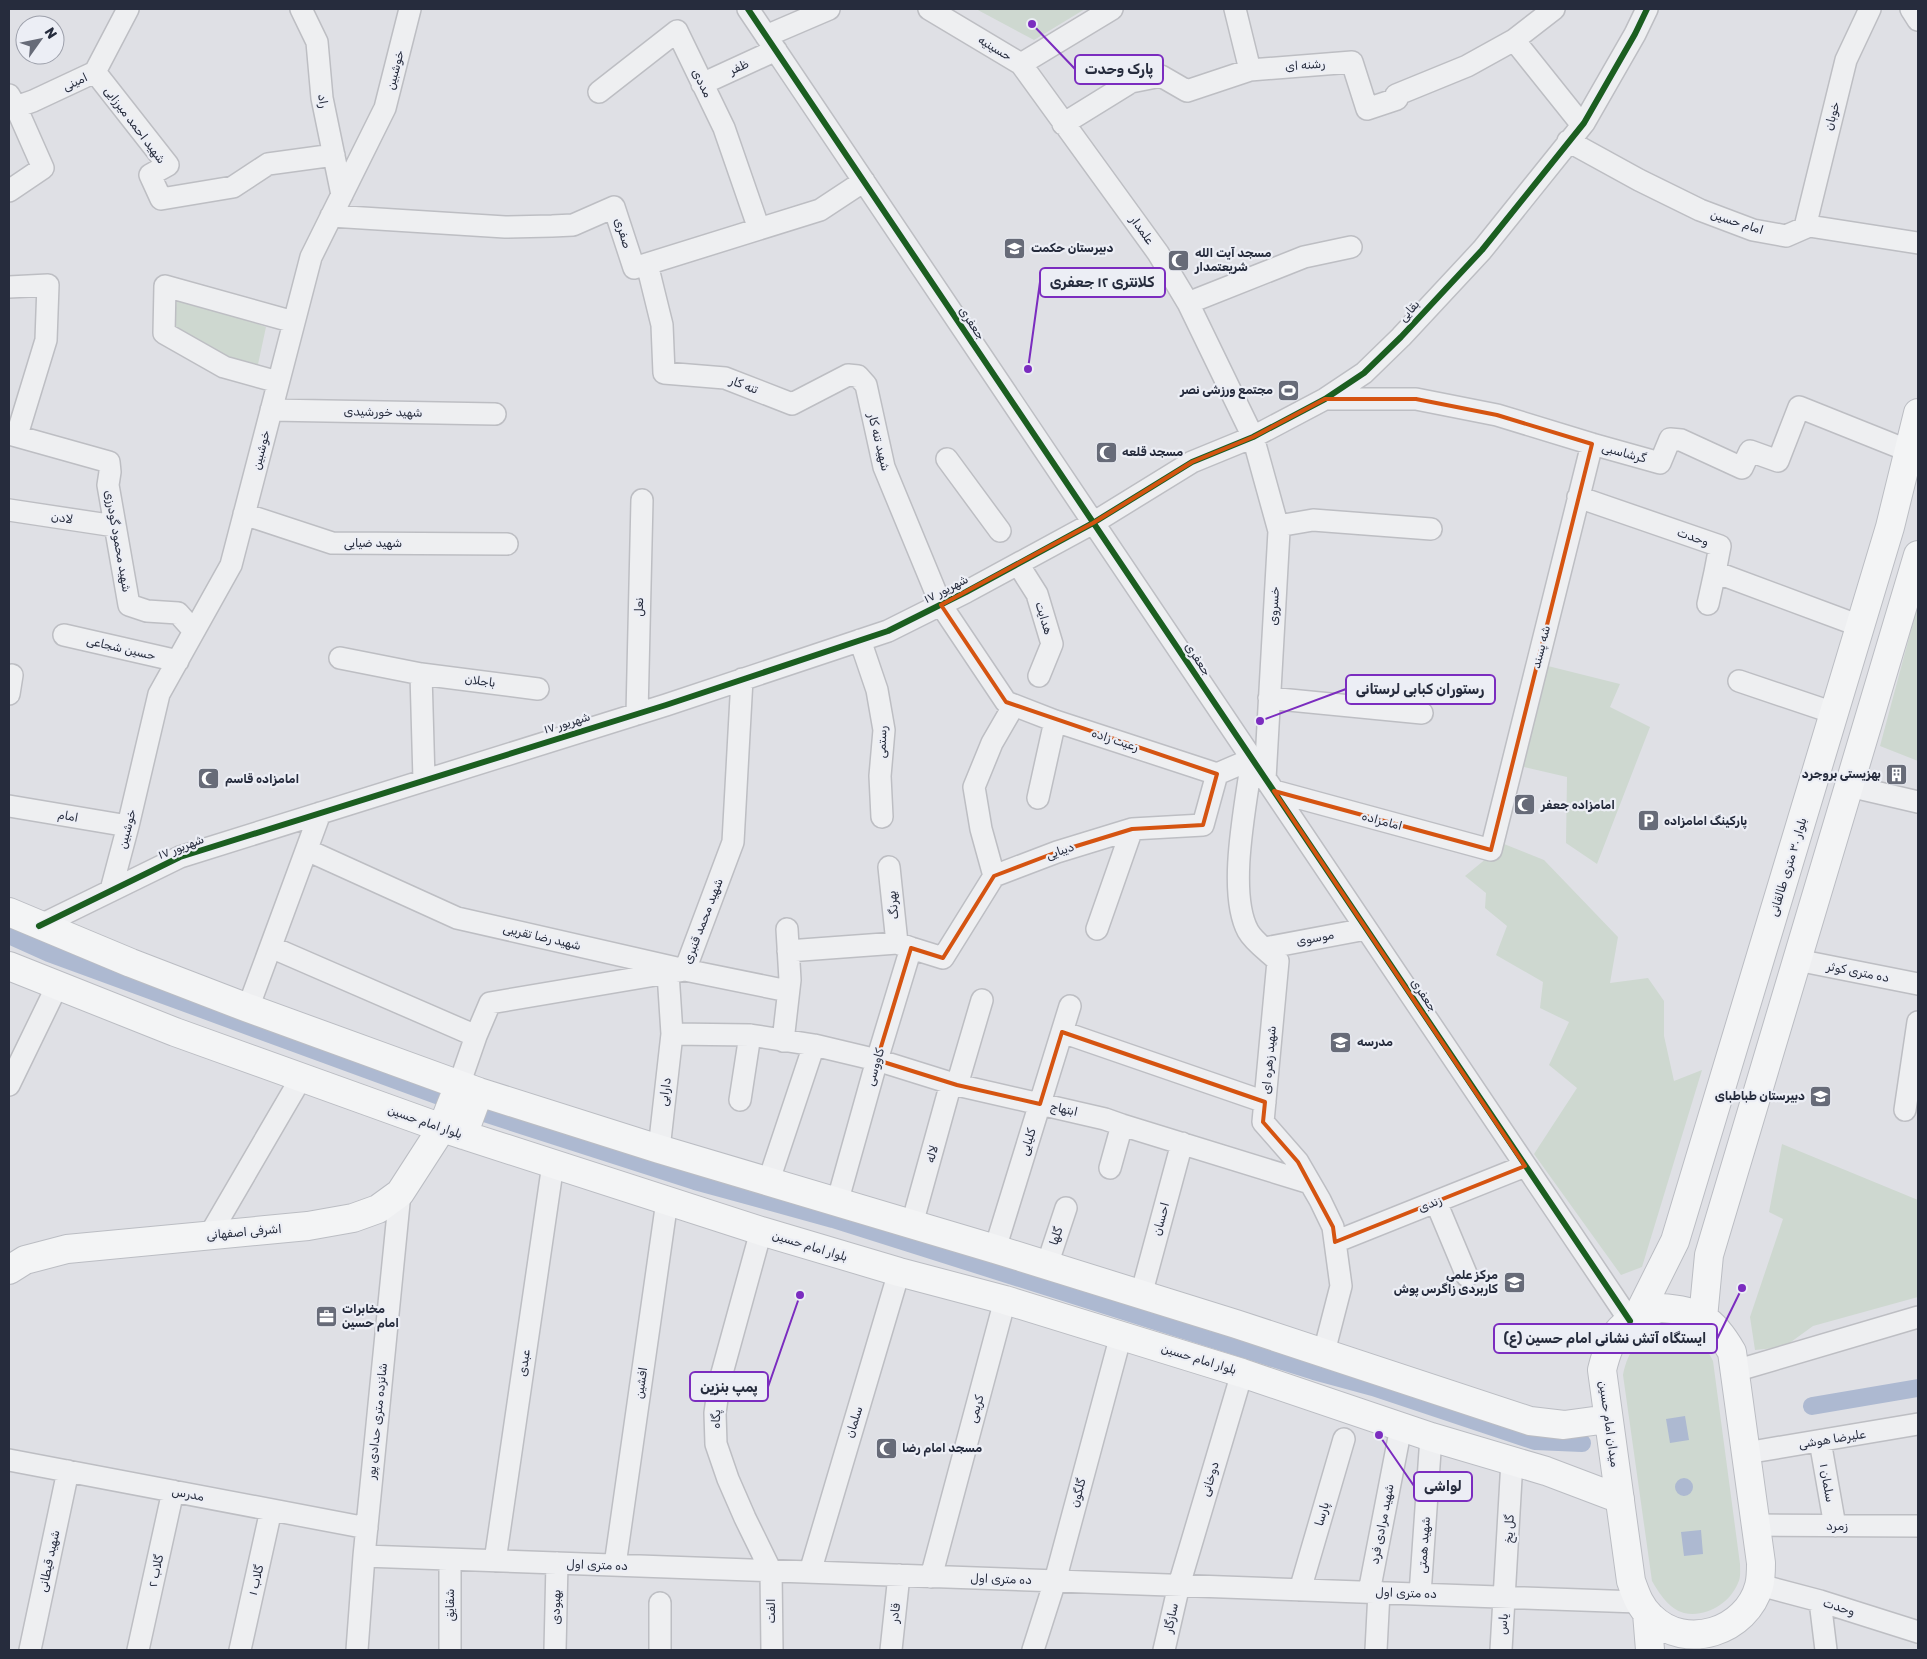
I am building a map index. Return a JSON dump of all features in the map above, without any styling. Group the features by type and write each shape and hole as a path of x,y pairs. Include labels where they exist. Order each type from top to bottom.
{"main road":[{"name":"بلوار ۳۰ متری طالقانی","path":"1634,1318 1675,1241 1890,527 1918,413"},
{"path":"1704,1318 1709,1255 1918,555"},
{"path":"9,912 39,926 248,1008 469,1088 659,1149 1047,1265 1324,1352 1530,1421 1564,1425 1608,1419"},
{"name":"بلوار امام حسین","path":"9,966 301,1078 452,1132 761,1231 1121,1334 1431,1437 1546,1471 1620,1499"},
{"name":"اشرفی اصفهانی","path":"9,1270 26,1260 67,1248 308,1226 353,1218 378,1208 400,1193 452,1132 469,1088"},
{"path":"1634,1318 1660,1308 1682,1309 1704,1318 1721,1333 1732,1352 1761,1563 1760,1585 1751,1606 1716,1640"},
{"name":"میدان امام حسین","path":"1634,1318 1620,1329 1607,1348 1602,1370 1631,1581 1643,1607 1650,1650"},
{"path":"1643,1607 1652,1619 1672,1631 1693,1635 1716,1632 1716,1640"}],"street":[{"name":"امینی","path":"13,100 33,101 95,72 128,9"},
{"name":"راد","path":"301,9 317,42 322,98 342,195"},
{"name":"خوشبین","path":"111,890 159,694 231,566 311,257 385,108 410,9"},
{"name":"جعفری","path":"748,9 1525,1166 1634,1318"},
{"path":"771,43 829,9"},
{"name":"حسینیه","path":"929,9 1021,64 1112,9"},
{"path":"1235,9 1250,70"},
{"path":"1554,9 1514,40 1582,125"},
{"name":"بقایی","path":"1093,523 1192,462 1253,437 1325,399 1364,373 1402,337 1482,250 1582,125 1647,9"},
{"name":"خوبان","path":"1805,228 1846,60 1870,9"},
{"path":"1911,9 1918,20"},
{"name":"مددی","path":"599,92 676,31 724,128 759,229"},
{"name":"رشنه ای","path":"1063,124 1131,82 1161,76 1187,91 1250,70 1352,62 1367,108 1398,99 1396,95 1467,66 1514,40"},
{"name":"ظفر","path":"702,84 771,43"},
{"name":"علمدار","path":"1021,64 1158,253 1188,303 1253,437"},
{"name":"شهید احمد میرزایی","path":"95,72 168,165 150,175 161,199 232,186 268,164 334,155"},
{"path":"9,191 43,168 13,100"},
{"name":"امام حسین","path":"1568,141 1639,180 1700,210 1753,230 1786,236 1809,226 1918,243"},
{"path":"647,264 820,210 864,181"},
{"name":"صفری","path":"331,216 505,227 552,226 573,225 614,207 634,268 647,264"},
{"path":"1188,303 1304,257 1352,247"},
{"name":"تنه کار","path":"647,264 662,325 664,373 725,378 792,404"},
{"path":"9,287 48,284 46,340 13,435"},
{"path":"278,382 224,367 164,334 165,286 294,322"},
{"name":"شهید تنه کار","path":"792,404 848,375 858,376 866,385 884,467 941,605"},
{"name":"گرشاسبی","path":"1325,399 1416,399 1497,415 1660,463 1670,439 1681,440 1742,468 1750,451 1778,461 1799,407 1909,451"},
{"name":"شهید خورشیدی","path":"271,410 495,414"},
{"name":"شهید محمود گودرزی","path":"13,435 109,462 108,485 129,605 147,611 178,613 194,631"},
{"name":"خسروی","path":"1253,437 1279,531 1269,698 1270,785"},
{"name":"شه پسند","path":"1491,850 1592,444"},
{"path":"947,459 1000,531"},
{"name":"وحدت","path":"1578,497 1720,546 1715,572"},
{"name":"نعل","path":"637,714 642,500"},
{"name":"لادن","path":"9,510 115,526"},
{"name":"شهید ضیایی","path":"244,514 332,543 507,544"},
{"path":"1278,526 1313,520 1431,529"},
{"name":"۱۷ شهریور","path":"39,926 180,857 637,714 888,631 941,605 1093,523"},
{"name":"هدایت","path":"1018,564 1036,594 1052,644 1039,676"},
{"path":"1708,604 1715,572 1860,626"},
{"name":"رعیت زاده","path":"941,605 1006,702 1055,721 1217,774"},
{"name":"حسین شجاعی","path":"64,635 178,661"},
{"name":"رستمی","path":"860,640 877,690 884,730 880,776 882,817"},
{"name":"باجلان","path":"340,658 421,674 538,688"},
{"path":"421,674 424,780"},
{"name":"شهید محمد قنبری","path":"469,1088 476,1036 490,1003 676,971 732,842 742,679"},
{"path":"1739,681 1834,714"},
{"path":"1269,698 1422,713"},
{"path":"788,950 904,946 943,958 994,876 981,829 974,787 992,743 1014,706"},
{"path":"1038,798 1055,721"},
{"path":"1217,774 1252,759"},
{"name":"شهید زهره ای","path":"1252,759 1238,869 1241,915 1249,933 1278,961 1263,1122 1298,1162 1332,1227 1341,1286 1324,1352"},
{"name":"دیبایی","path":"994,876 1057,852 1132,829 1203,825 1217,774"},
{"name":"امامزاده","path":"1270,785 1491,850"},
{"path":"1849,786 1918,802"},
{"name":"امام","path":"9,806 128,826"},
{"path":"248,1008 320,813"},
{"path":"1097,929 1132,829"},
{"name":"شهید رضا تقریبی","path":"307,850 457,918 676,971 788,991"},
{"name":"بهرنگ","path":"889,867 904,946"},
{"path":"783,1041 790,980 787,929"},
{"name":"موسوی","path":"1265,948 1366,929"},
{"name":"کاووسی","path":"837,1203 877,1060 904,946"},
{"path":"271,947 476,1036"},
{"name":"ده متری کوثر","path":"1797,960 1918,984"},
{"name":"دارابی","path":"659,1149 672,1034 676,971"},
{"path":"9,1085 57,986"},
{"name":"لاله","path":"912,1224 954,1084 982,1000"},
{"name":"کلیایی","path":"995,1249 1070,1006"},
{"path":"1905,1110 1918,1022"},
{"path":"1062,1032 1265,1102"},
{"name":"ابتهاج","path":"672,1034 750,1035 814,1045 877,1060 954,1084 1105,1118 1122,1125 1310,1183"},
{"path":"740,1100 750,1035"},
{"path":"768,1183 814,1045"},
{"path":"209,1236 301,1078"},
{"path":"1110,1168 1122,1125"},
{"name":"احسان","path":"1141,1295 1182,1143"},
{"name":"عبدی","path":"495,1561 553,1164"},
{"name":"زندی","path":"1335,1242 1525,1166"},
{"name":"شانزده متری حدادی پور","path":"357,1650 364,1556 400,1193"},
{"name":"افشین","path":"615,1566 667,1202"},
{"path":"1436,1202 1467,1276"},
{"name":"گلها","path":"1047,1265 1066,1208"},
{"name":"پگاه","path":"761,1231 719,1384 715,1413 715,1436 728,1479 771,1571"},
{"name":"سلمان","path":"810,1572 899,1272"},
{"name":"کریمی","path":"932,1577 1005,1300"},
{"path":"1735,1371 1918,1317"},
{"name":"گلگون","path":"1033,1650 1055,1581 1121,1334"},
{"name":"دوخانی","path":"1178,1585 1242,1373"},
{"name":"علیرضا هوشی","path":"1746,1453 1918,1424"},
{"name":"شهید مرادی فرد","path":"1376,1650 1374,1592 1401,1427"},
{"name":"شهید همتی","path":"1420,1594 1431,1437"},
{"name":"پارسا","path":"1300,1590 1344,1439"},
{"name":"سلمان ۱","path":"1820,1441 1835,1526"},
{"name":"مدرس","path":"9,1460 367,1528"},
{"name":"گل یخ","path":"1505,1597 1512,1461"},
{"name":"شهید قیطانی","path":"30,1650 68,1471"},
{"name":"گلاب ۲","path":"138,1650 173,1491"},
{"name":"گلاب ۱","path":"240,1650 271,1510"},
{"name":"زمرد","path":"1756,1525 1918,1526"},
{"name":"ده متری اول","path":"364,1556 1505,1597 1643,1607"},
{"name":"شقایق","path":"450,1560 450,1650"},
{"name":"بهبودی","path":"555,1650 557,1563"},
{"name":"الفت","path":"771,1571 772,1650"},
{"name":"قادر","path":"891,1650 899,1576"},
{"name":"سازگار","path":"1164,1650 1178,1585"},
{"name":"وحدت","path":"1760,1585 1820,1601 1918,1632"},
{"name":"یاس","path":"1501,1650 1505,1597"},
{"path":"1820,1601 1826,1650"},
{"path":"660,1603 660,1650"}],"highlighted area":[{"path":"1325,399 1416,399 1497,415 1592,444 1491,850 1274,791 1525,1166 1335,1242 1333,1227 1298,1162 1263,1122 1265,1102 1062,1032 1040,1104 957,1085 877,1060 911,948 943,958 994,876 1057,852 1132,829 1203,825 1217,774 1006,702 941,605 1093,523 1192,462 1253,437"}],"shaded area":[{"path":"976,9 1085,9 1034,40"},
{"path":"177,296 266,327 257,369 217,355 174,333"},
{"path":"1918,604 1918,761 1880,746"},
{"path":"1544,665 1620,684 1610,707 1650,727 1597,864 1566,843 1567,777 1520,766"},
{"path":"1504,844 1544,860 1618,937 1610,983 1648,978 1664,1001 1664,1036 1674,1081 1702,1070 1642,1267 1621,1275 1534,1154 1577,1088 1549,1065 1569,1022 1540,1008 1543,982 1496,955 1507,926 1485,908 1486,893 1465,876"},
{"path":"1782,1144 1918,1200 1918,1297 1813,1326 1784,1347 1755,1350 1750,1317 1783,1219 1769,1212"},
{"path":"1665,1332 1680,1334 1694,1340 1705,1349 1713,1361 1740,1564 1739,1581 1729,1597 1709,1611 1701,1613 1684,1613 1674,1608 1661,1595 1652,1581 1623,1375 1628,1358 1636,1346 1648,1337"}],"water":[{"path":"1685,1416 1689,1440 1670,1443 1666,1419"},
{"path":"1680,1478 1688,1478 1693,1483 1691,1494 1680,1496 1675,1491 1675,1483"},
{"path":"1701,1530 1703,1554 1684,1556 1681,1532"}],"waterway":[{"path":"9,935 49,953 445,1098"},
{"path":"478,1111 695,1181 833,1219 1314,1371 1373,1387 1535,1441 1582,1443"},
{"path":"1812,1406 1918,1388"}],"cycle path":[{"path":"748,9 1630,1321"},
{"path":"39,926 180,857 666,705 888,631 966,592 1093,523 1192,462 1253,437 1325,399 1364,373 1401,337 1482,250 1584,123 1635,34 1647,9"}],"place":[{"name":"پارک وحدت","path":"1032,24"},
{"name":"دبیرستان حکمت","path":"1015,248"},
{"name":"مسجد آیت الله شریعتمدار","path":"1179,260"},
{"name":"کلانتری ۱۲ جعفری","path":"1028,369"},
{"name":"مجتمع ورزشی نصر","path":"1289,390"},
{"name":"مسجد قلعه","path":"1106,452"},
{"name":"رستوران کبابی لرستانی","path":"1260,721"},
{"name":"بهزیستی بروجرد","path":"1897,774"},
{"name":"امامزاده قاسم","path":"209,779"},
{"name":"امامزاده جعفر","path":"1525,805"},
{"name":"پارکینگ امامزاده","path":"1648,821"},
{"name":"مدرسه","path":"1341,1042"},
{"name":"دبیرستان طباطبای","path":"1821,1096"},
{"name":"مرکز علمی کاربردی زاگرس پوش","path":"1514,1282"},
{"name":"ایستگاه آتش نشانی امام حسین (ع)","path":"1742,1288"},
{"name":"پمپ بنزین","path":"800,1295"},
{"name":"مخابرات امام حسین","path":"326,1316"},
{"name":"لواشی","path":"1379,1435"},
{"name":"مسجد امام رضا","path":"886,1448"}]}
